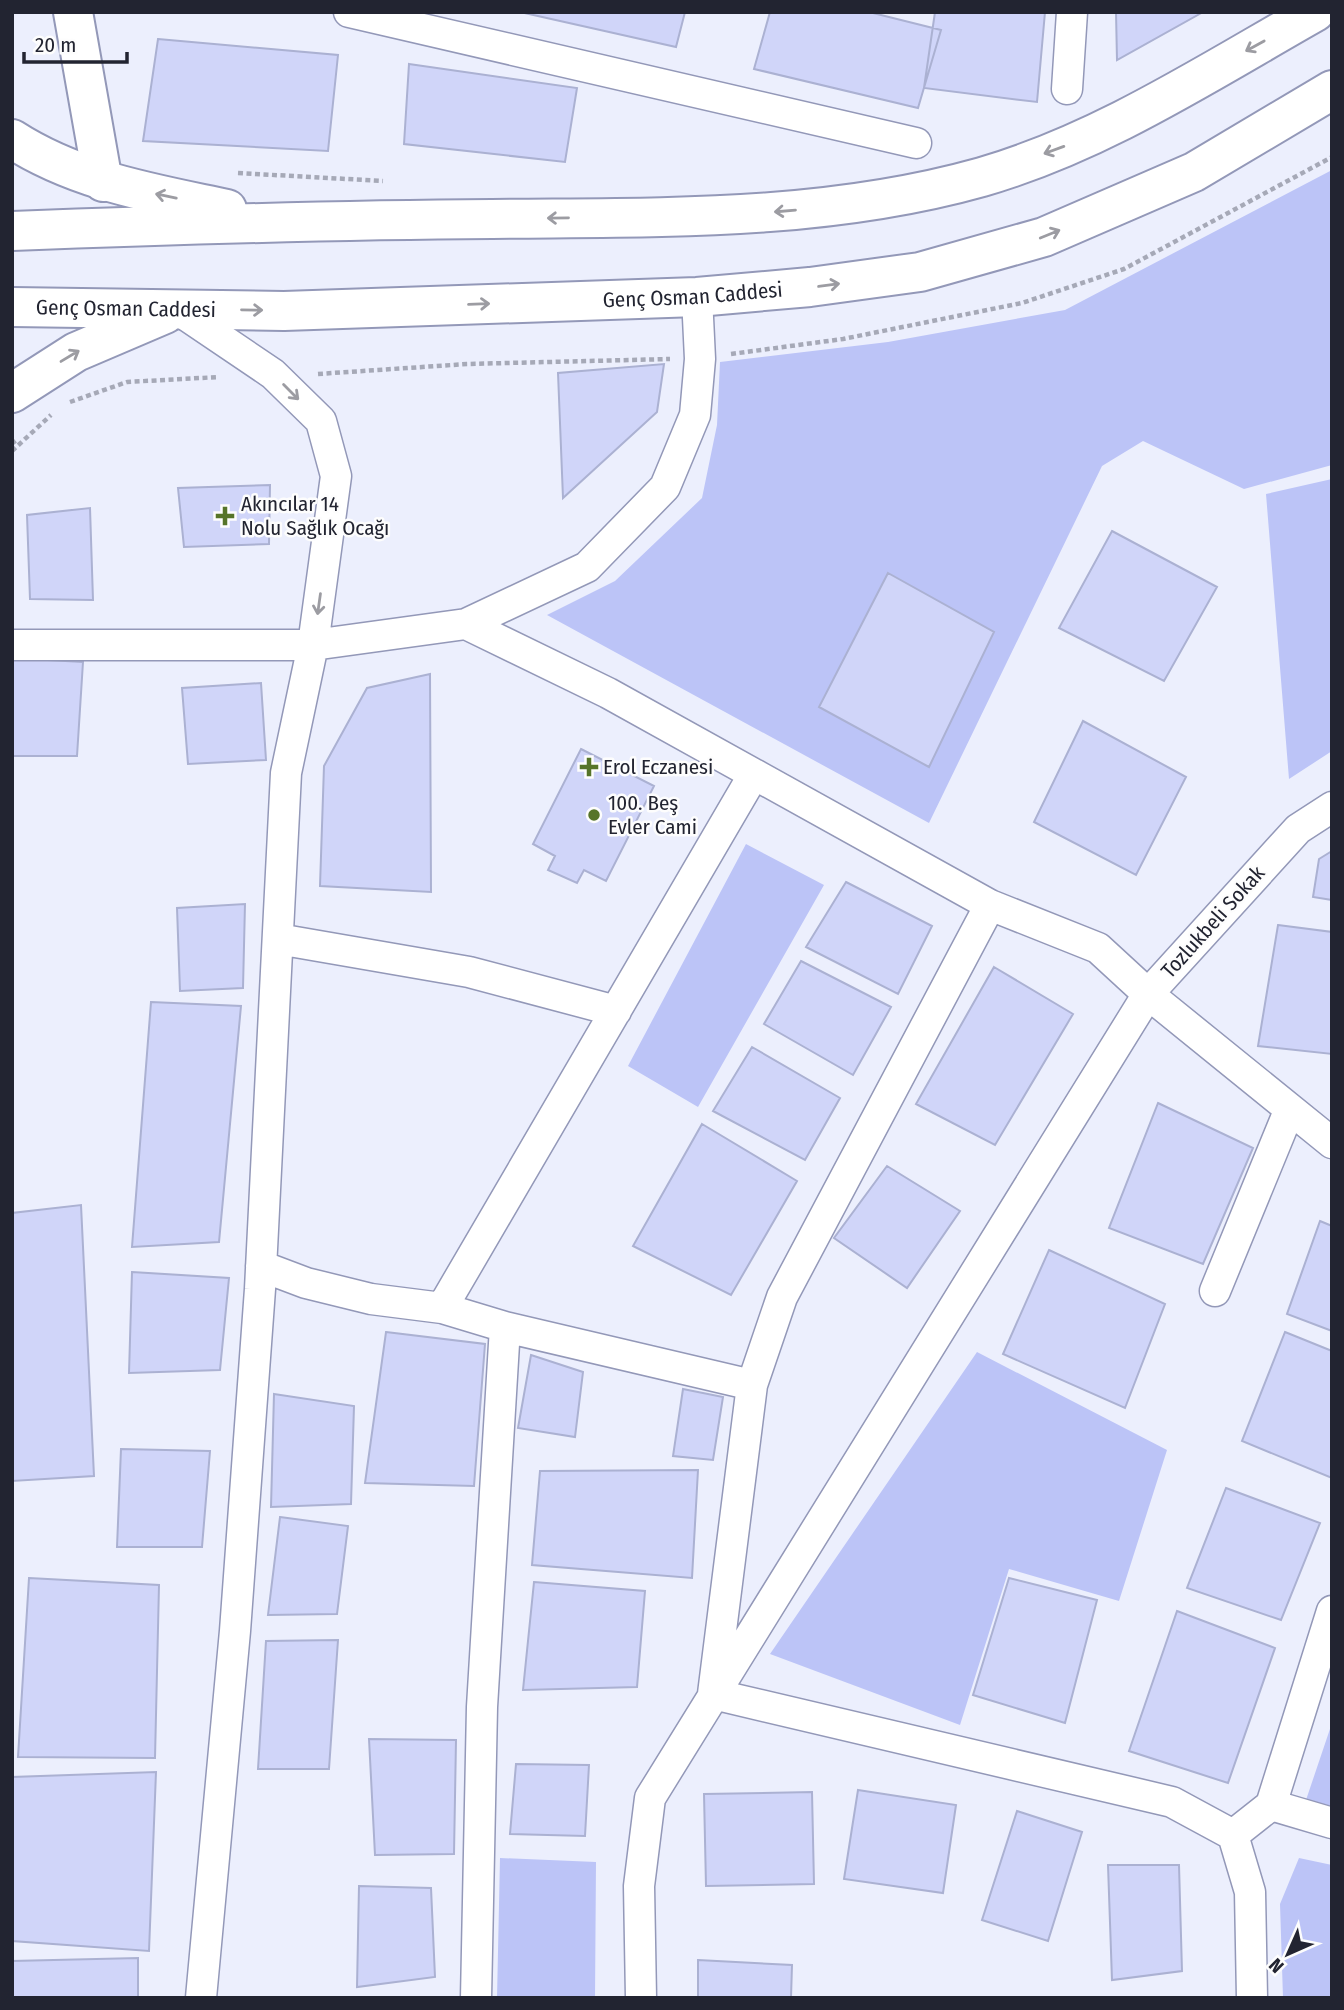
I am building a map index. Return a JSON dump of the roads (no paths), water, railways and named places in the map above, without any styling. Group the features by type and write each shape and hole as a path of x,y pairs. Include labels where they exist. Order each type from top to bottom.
{"main road":[{"path":"73,12 103,182"},
{"path":"12,231 281,221 730,216 858,205 983,176 1100,133 1315,12"},
{"name":"Genç Osman Caddesi","path":"12,306 284,311 697,297 810,287 920,272 1044,237 1194,172 1332,90"},
{"path":"12,139 41,158 103,182 281,221"},
{"path":"12,393 76,352 177,309"}],"street":[{"path":"349,12 916,143"},
{"path":"1067,89 1072,12"},
{"path":"12,645 313,645 466,624 587,567 665,487 695,415 700,359 697,297"},
{"path":"177,309 272,374 321,421 336,476 313,645 286,773 261,1266 235,1631 201,1998"},
{"path":"466,624 608,693 990,905 1098,948 1148,994 650,1798 639,1886 641,1998"},
{"path":"442,1308 754,774"},
{"name":"Tozlukbeli Sokak","path":"1332,807 1298,829 1148,994 1289,1111 1332,1143"},
{"path":"713,1694 752,1385 782,1297 990,905"},
{"path":"278,939 469,972 616,1011"},
{"path":"1215,1291 1289,1111"},
{"path":"261,1266 306,1283 371,1299 442,1308 505,1327 752,1385"},
{"path":"476,1998 482,1707 505,1327"},
{"path":"1233,1835 1271,1805 1332,1611"},
{"path":"713,1694 1172,1802 1233,1835 1250,1892 1252,1998"},
{"path":"1271,1805 1332,1823"}],"place":[{"name":"Akıncılar 14 Nolu Sağlık Ocağı","path":"225,516"},
{"name":"Erol Eczanesi","path":"589,767"},
{"name":"100. Beş Evler Cami","path":"594,815"}]}
